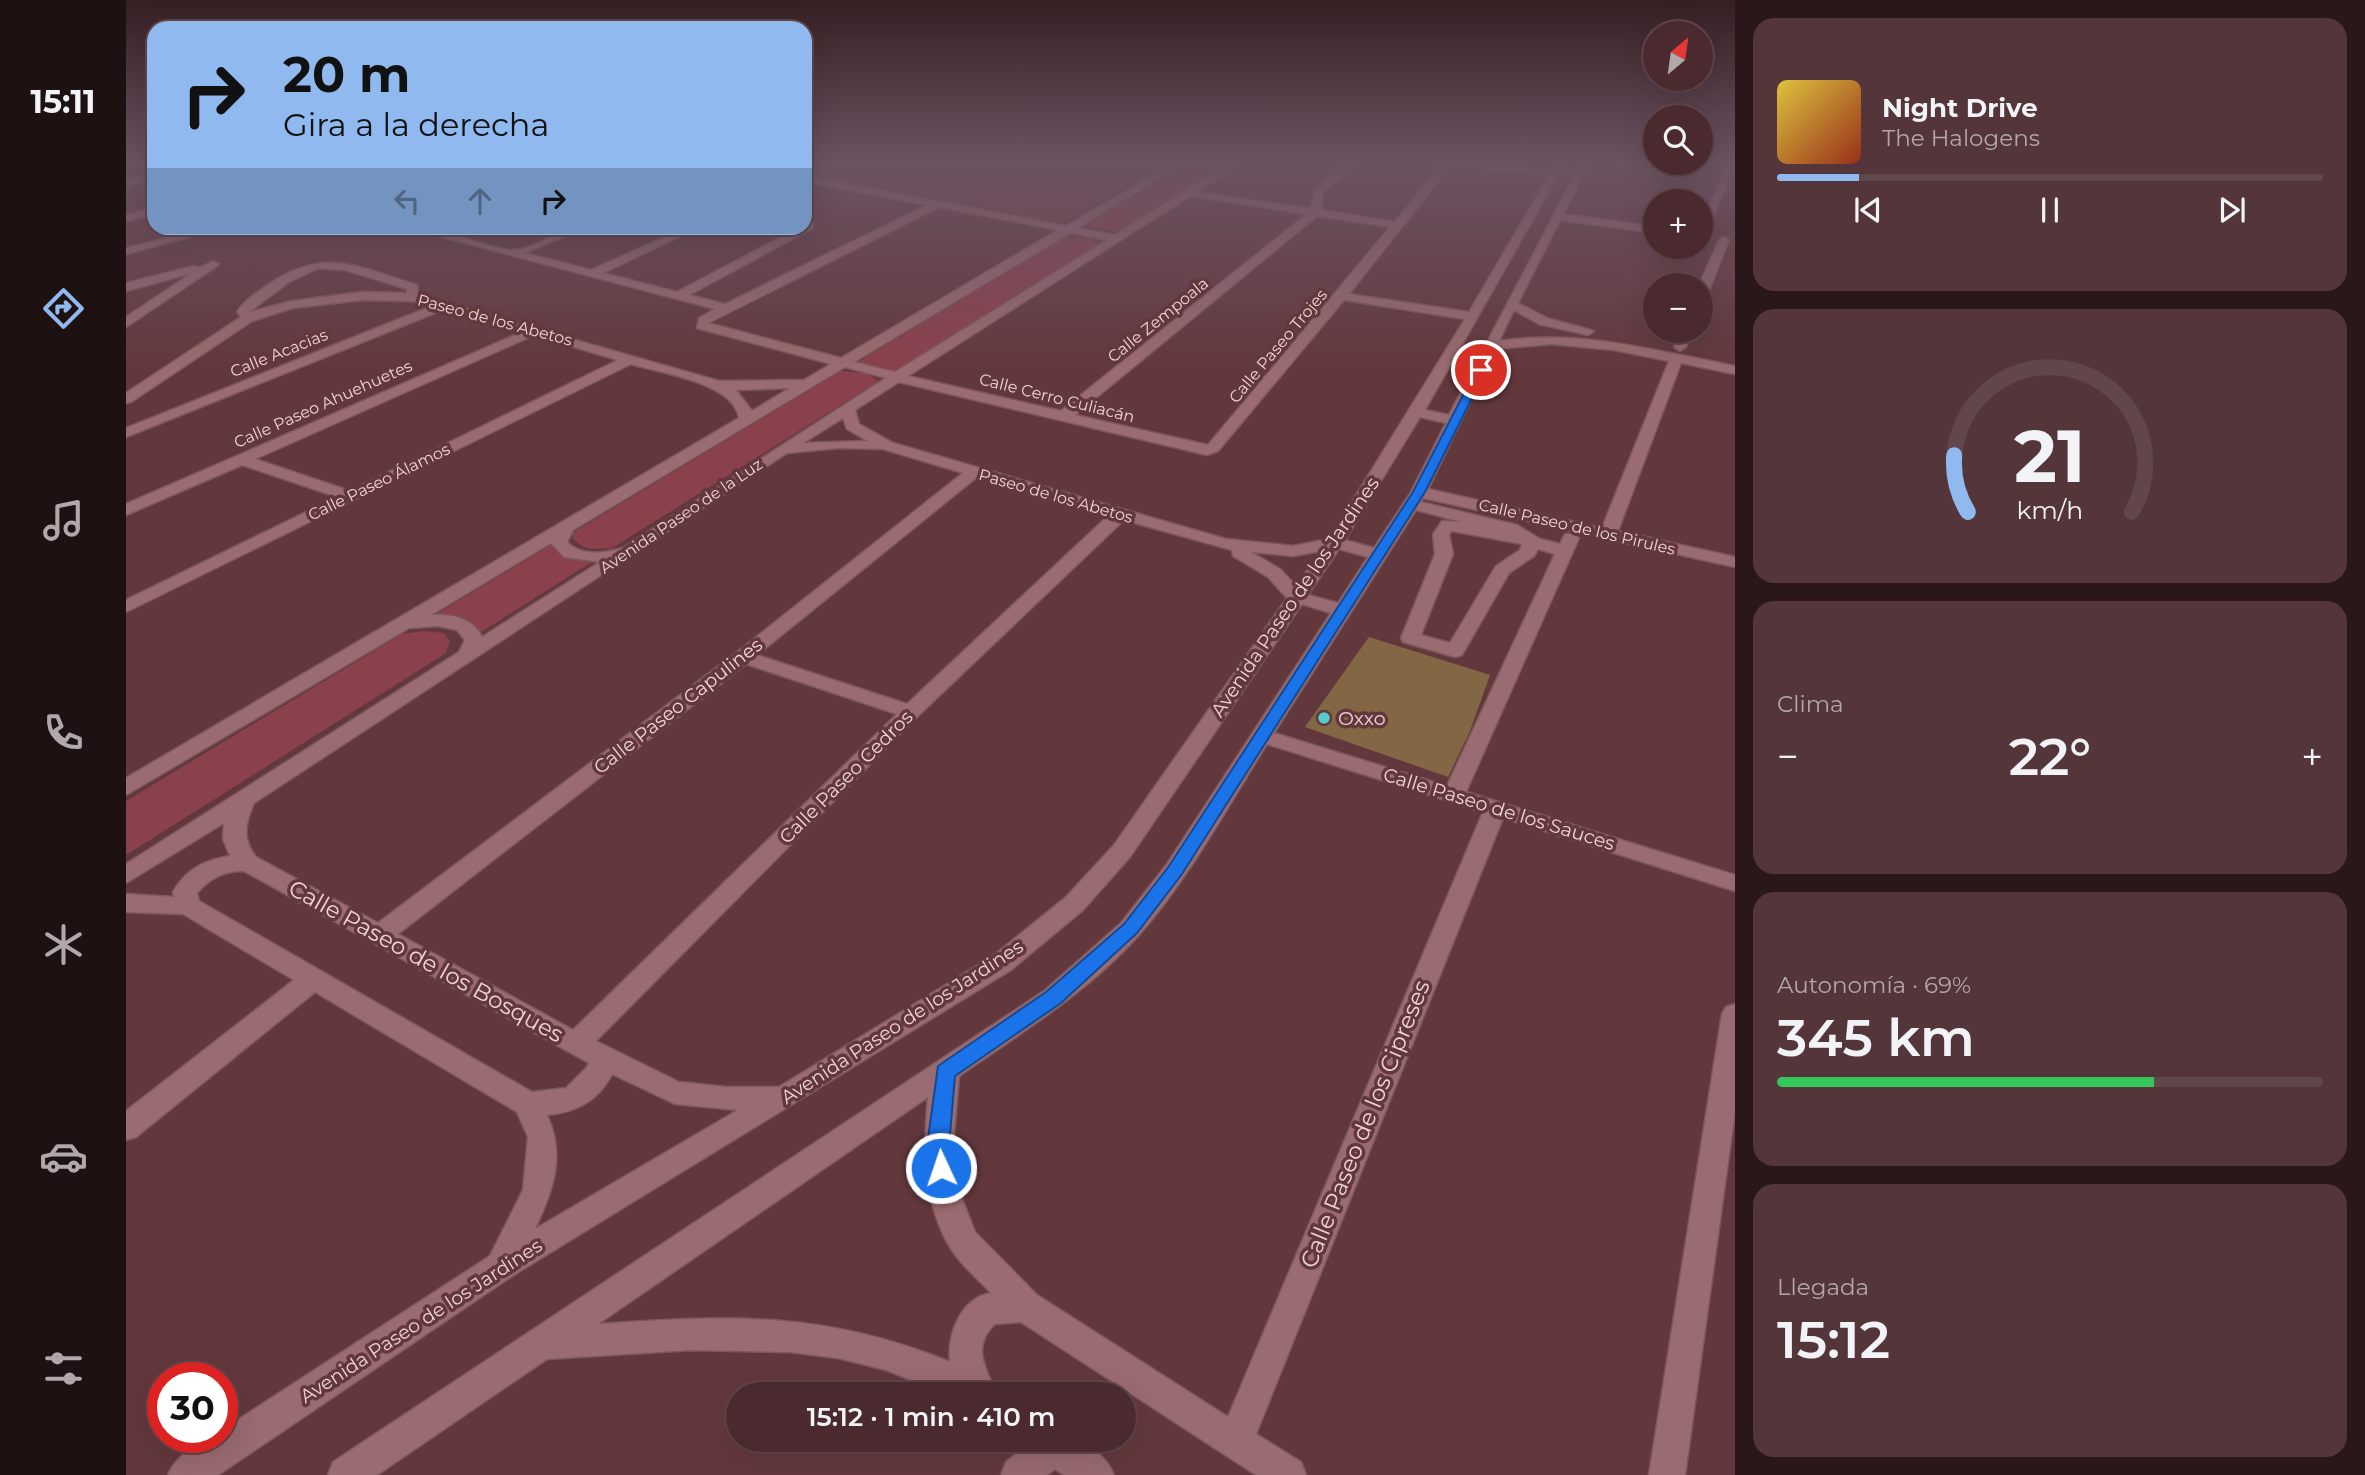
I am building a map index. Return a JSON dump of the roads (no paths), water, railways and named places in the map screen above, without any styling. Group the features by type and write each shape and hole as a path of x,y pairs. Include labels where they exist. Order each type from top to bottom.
{"street":[{"path":"841,363 701,326 703,321 885,230"},
{"path":"126,788 1067,230 1120,239"},
{"name":"Avenida Paseo de la Luz","path":"126,875 847,408 900,378 1133,230"},
{"name":"Calle Zempoala","path":"1063,417 1293,230"},
{"name":"Calle Paseo Trojes","path":"1207,450 1213,448 1341,296 1392,230"},
{"name":"Avenida Paseo de los Jardines","path":"346,1475 1054,998 1130,929 1175,870 1415,498 1456,421 1450,391 1471,316 1523,230"},
{"name":"Avenida Paseo de los Jardines","path":"186,1475 502,1266 785,1097 1002,963 1074,904 1122,851 1335,543 1416,412 1450,391 1492,345 1550,230"},
{"path":"126,251 190,235"},
{"path":"445,235 726,309"},
{"path":"514,254 562,235"},
{"path":"591,274 677,235"},
{"path":"678,296 792,235"},
{"path":"1712,273 1729,241"},
{"path":"1507,258 1534,262"},
{"path":"1507,258 1534,262"},
{"path":"126,287 213,264 126,323"},
{"path":"248,318 243,312 248,304 317,264 334,265 413,287 411,297"},
{"path":"1341,296 1471,316"},
{"name":"Paseo de los Abetos","path":"126,399 248,318 292,305 337,298 411,297 717,384 761,387 810,382"},
{"path":"126,304 140,312"},
{"path":"1511,304 1568,334"},
{"name":"Calle Acacias","path":"126,433 444,305"},
{"name":"Calle Paseo Ahuehuetes","path":"126,510 534,331"},
{"path":"1492,345 1568,334 1678,353 1735,357"},
{"path":"1608,534 1682,343"},
{"path":"1678,353 1735,370"},
{"name":"Calle Paseo Álamos","path":"126,607 631,359"},
{"name":"Calle Cerro Culiacán","path":"841,363 1207,450"},
{"name":"Paseo de los Abetos","path":"717,384 739,398 745,409 746,419"},
{"name":"Paseo de los Abetos","path":"847,408 852,426 888,446 1225,544 1293,551 1335,543"},
{"path":"1416,412 1456,421"},
{"name":"Paseo de los Abetos","path":"780,451 839,444 888,446"},
{"path":"241,459 349,496"},
{"name":"Calle Paseo Capulines","path":"378,936 743,656 974,472"},
{"path":"1415,498 1511,529 1532,539 1530,546 1528,552 1502,570 1455,651 1410,638 1444,554 1441,534 1448,525 1481,528 1516,537 1527,541 1539,544 1565,551"},
{"name":"Calle Paseo de los Pirules","path":"1415,498 1576,526 1735,562"},
{"name":"Calle Paseo Cedros","path":"576,1044 911,712 1120,514"},
{"path":"567,526 558,542 574,554 606,556 636,547"},
{"path":"1454,794 1576,526"},
{"path":"1335,543 1380,555"},
{"name":"Paseo de los Abetos","path":"1225,544 1260,562 1296,597"},
{"path":"1296,597 1344,611"},
{"path":"396,628 435,620 458,623 472,633 472,647 467,655"},
{"path":"743,656 911,712"},
{"name":"Calle Paseo de los Sauces","path":"1263,736 1735,883"},
{"path":"126,771 164,766"},
{"path":"244,800 233,826 235,847 248,863"},
{"name":"Calle Paseo de los Cipreses","path":"1236,1441 1496,807"},
{"path":"188,906 185,892 198,876 223,864 248,863"},
{"name":"Calle Paseo de los Bosques","path":"248,863 576,1044 675,1093 727,1099 785,1097"},
{"path":"126,903 188,906 528,1104 556,1103 580,1096 598,1078 605,1058"},
{"path":"126,1128 313,979"},
{"path":"1667,1475 1735,1014"},
{"path":"945,1072 938,1146 944,1191 963,1241 1025,1306 1288,1475"},
{"path":"502,1266 538,1191 542,1137 528,1104"},
{"path":"973,1382 964,1355 970,1330 987,1309 1025,1306"},
{"path":"540,1343 753,1332 835,1339 894,1354 954,1382"},
{"path":"1019,1475 1041,1452"},
{"path":"1062,1452 1096,1475"}],"place":[{"name":"Oxxo","path":"1324,718"}]}
